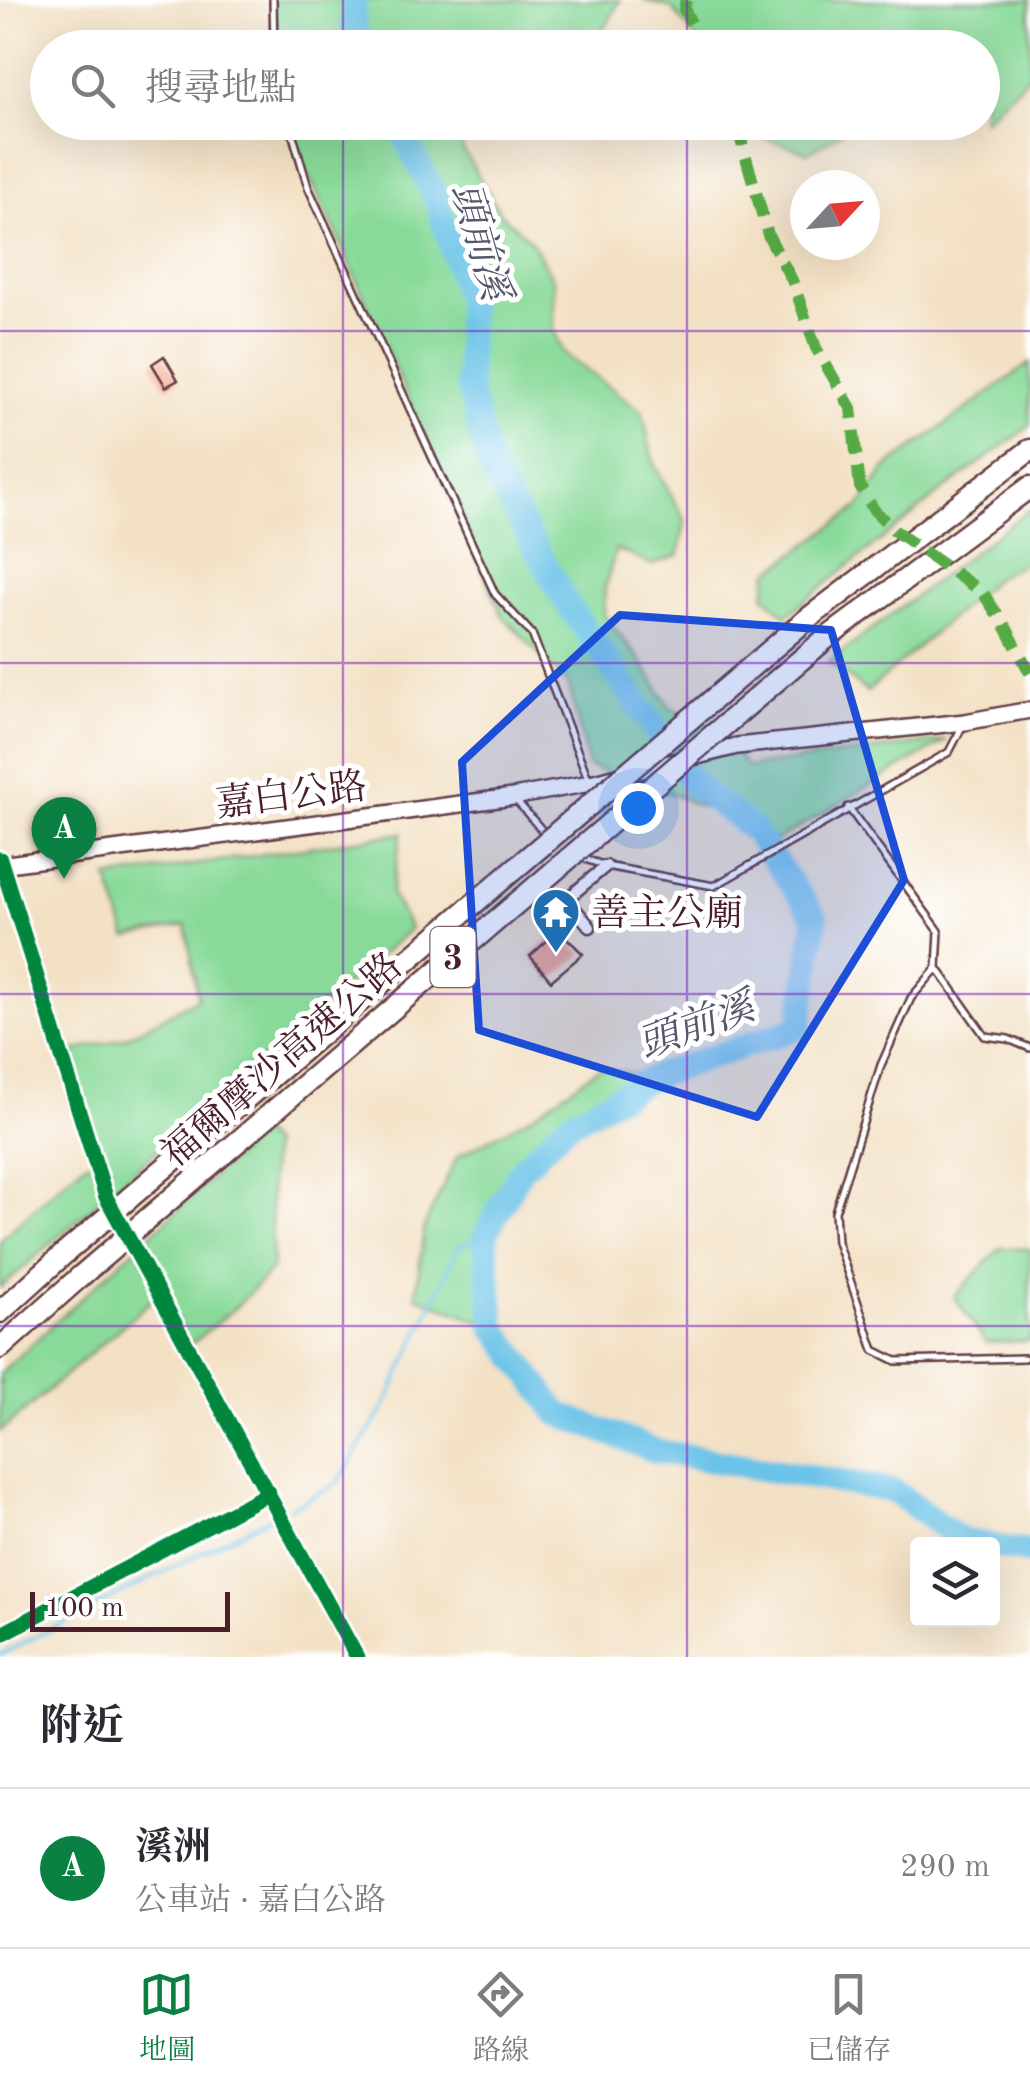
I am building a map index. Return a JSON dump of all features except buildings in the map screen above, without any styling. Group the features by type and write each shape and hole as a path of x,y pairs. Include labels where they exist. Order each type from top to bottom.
{"highway":[{"name":"福爾摩沙高速公路","path":"0,1312 806,620 1030,450"},
{"name":"福爾摩沙高速公路","path":"0,1348 824,640 1030,487"}],"main road":[{"path":"965,722 1030,710"},
{"name":"嘉白公路","path":"1,863 513,797 590,783 737,746 965,722"},
{"path":"1,863 106,1196 356,1657"}],"street":[{"path":"590,927 568,899 606,866"}],"lane":[{"path":"273,0 274,30"},
{"path":"294,140 308,187 495,594 532,634 590,783"},
{"path":"566,853 606,866 714,886 949,752 965,722"},
{"path":"513,797 555,843"},
{"path":"848,807 938,931 938,968 986,1036 1030,1048"},
{"path":"938,968 911,998 881,1066 835,1212 836,1242 874,1350 896,1361 1024,1358"},
{"path":"0,1635 269,1493"}],"highlighted area":[{"path":"620,615 831,630 904,880 757,1117 479,1030 462,762"}],"green space":[{"path":"273,0 620,0 601,30 274,30"},
{"path":"642,0 1030,0 1030,75 1000,104 1000,30 689,30 672,8"},
{"path":"460,140 500,213 532,242 554,281 554,330 564,354 642,411 654,464 685,520 679,555 652,565 616,549 605,588 604,615 641,661 669,706 725,739 747,767 947,740 777,840 672,794 588,766 569,685 502,615 293,142"},
{"path":"770,140 829,140 807,153"},
{"path":"1030,363 1030,426 786,616 765,596 768,573 859,507 887,467"},
{"path":"1030,509 1030,560 997,577 867,692 829,662"},
{"path":"402,833 391,893 410,929 0,1288 0,1240 82,1165 97,1158 63,1054 124,1038 198,998 186,925 127,938 108,878"},
{"path":"600,1067 653,1077 567,1125 521,1169 486,1236 494,1327 416,1296 424,1227 457,1157 535,1114"},
{"path":"261,1133 272,1146 273,1268 237,1306 190,1345 161,1292 0,1432 0,1373"},
{"path":"1000,1248 1030,1249 1030,1341 986,1343 954,1297"}],"waterway":[{"name":"頭前溪","path":"354,0 355,30"},
{"name":"頭前溪","path":"406,140 437,200 468,301 468,386 491,469 566,602 695,786 753,830 816,918 800,1027 653,1077 566,1125 521,1169 485,1236 494,1327 559,1414 656,1451 894,1491 957,1537"},
{"path":"290,1508 337,1484 384,1408 459,1246 485,1236"},
{"path":"0,1655 269,1518"},
{"name":"頭前溪","path":"1000,1547 1030,1552"}],"marked path":[{"path":"686,0 684,9 695,30"},
{"path":"741,140 768,235 792,280 816,348 851,408 860,487 874,510 895,531 983,593 1030,673"}],"cycle path":[{"path":"0,859 106,1197 357,1657"},
{"path":"0,1635 269,1493"}],"place":[{"name":"溪洲","path":"64,879"},
{"name":"善主公廟","path":"556,954"}]}
